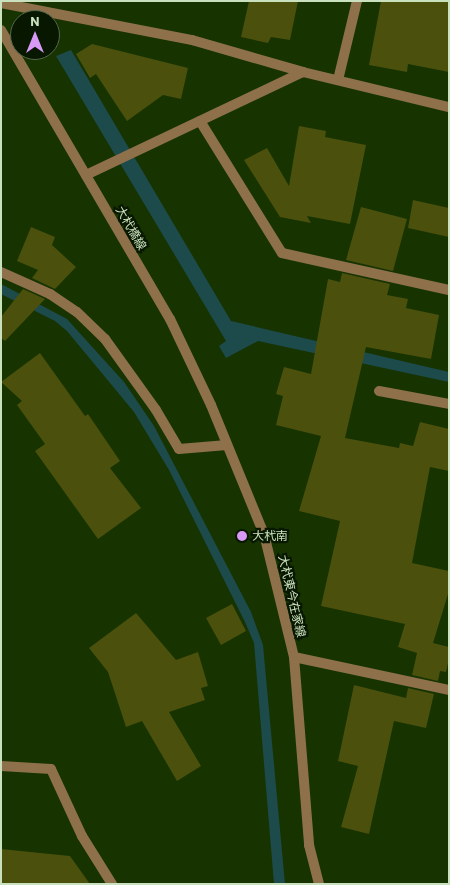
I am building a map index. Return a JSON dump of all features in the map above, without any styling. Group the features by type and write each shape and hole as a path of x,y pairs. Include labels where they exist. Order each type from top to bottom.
{"street":[{"path":"338,80 357,1"},
{"path":"1,3 192,40 303,72 449,107"},
{"name":"大杙橋線","path":"1,30 170,319 227,445"},
{"path":"86,175 303,72"},
{"path":"200,121 282,253 449,290"},
{"path":"1,272 50,294 77,312 104,339 179,449 227,445"},
{"path":"380,391 449,404"},
{"name":"大杙東今在家線","path":"227,445 264,534 294,656 309,845 320,884"},
{"path":"294,656 449,690"},
{"path":"1,766 51,769 82,836 112,884"}],"water":[{"path":"71,50 231,321 449,372 449,382 258,341 226,358 219,346 226,341 58,60 60,60 60,54"},
{"path":"1,284 67,319 124,382 154,426 251,612 263,645 285,884 274,884 254,643 245,622 169,470 134,412 67,331 55,321 1,294"}],"building":[{"path":"249,1 298,1 290,40 271,37 268,43 241,37"},
{"path":"381,1 449,1 449,72 408,64 407,72 369,65"},
{"path":"92,44 188,68 181,99 163,95 127,121 96,74 90,78 76,54"},
{"path":"299,126 326,131 325,137 366,145 350,224 307,216 311,223 280,217 244,160 267,148 289,186"},
{"path":"413,200 449,208 449,237 408,228"},
{"path":"361,207 407,219 393,271 346,260"},
{"path":"31,227 55,237 52,245 76,267 55,289 32,278 38,270 17,261"},
{"path":"342,273 390,284 387,295 408,299 406,308 439,315 431,359 366,347 345,438 399,448 400,443 413,446 420,422 449,429 449,471 430,467 412,563 449,571 449,591 433,643 449,647 449,659 446,672 440,671 438,681 412,675 417,653 398,647 405,624 321,606 340,521 299,511 321,436 276,425 283,396 276,394 284,367 311,374 328,279 340,282"},
{"path":"23,289 45,299 5,341 1,338 1,317"},
{"path":"40,353 85,416 88,414 120,461 110,468 141,508 98,539 35,451 45,444 17,405 22,401 1,382"},
{"path":"232,604 246,631 221,645 206,618"},
{"path":"136,613 176,660 198,652 208,686 201,688 205,700 169,712 201,766 177,781 142,721 126,727 108,672 89,648"},
{"path":"354,685 406,698 408,688 434,694 426,728 394,721 369,834 341,827 358,766 338,761"},
{"path":"1,849 70,856 90,884 1,884"}],"place":[{"name":"大杙南","path":"242,536"}]}
